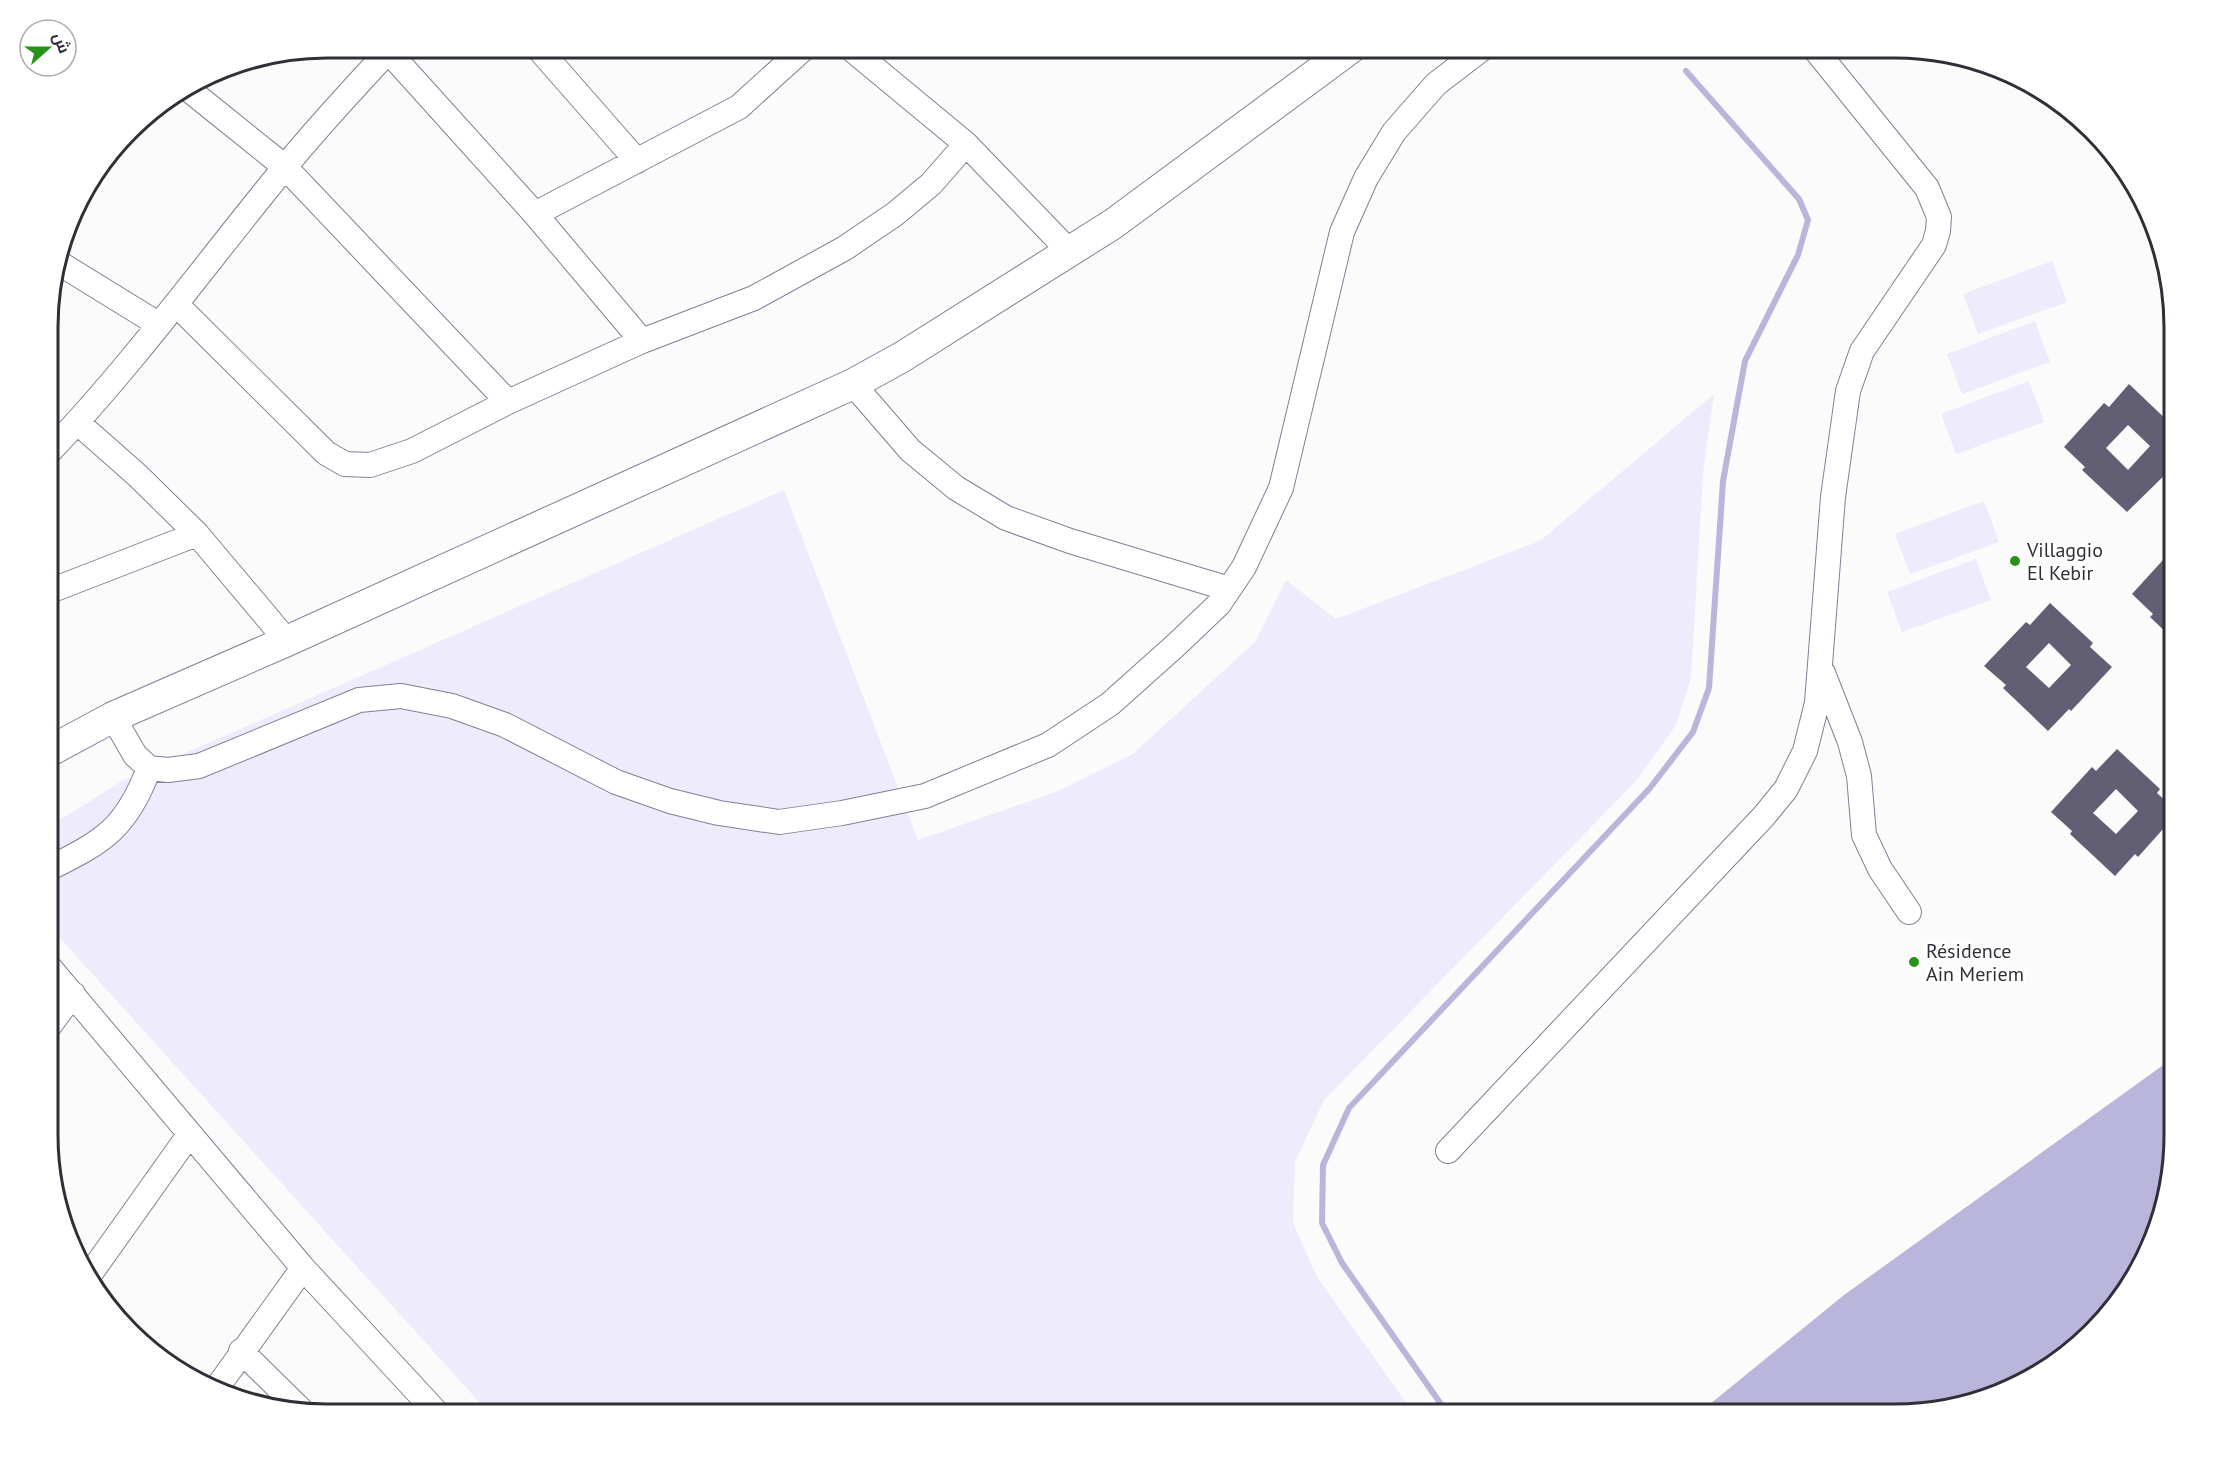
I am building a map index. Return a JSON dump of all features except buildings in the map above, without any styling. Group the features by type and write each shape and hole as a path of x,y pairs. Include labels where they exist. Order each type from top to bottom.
{"main road":[{"path":"58,747 113,717 287,641 853,384 902,357 1113,224 1337,58"}],"street":[{"path":"58,443 78,423 343,98 382,58"},
{"path":"397,58 535,214 642,341"},
{"path":"547,58 637,161"},
{"path":"535,214 739,107 793,58"},
{"path":"862,58 966,144 1070,251"},
{"path":"113,717 135,755 149,768 168,770 199,766 359,700 401,696 452,706 505,725 616,782 670,801 779,822 842,813 925,796 1048,745 1110,704 1219,604 1244,567 1281,488 1342,232 1366,178 1394,132 1436,84 1470,58"},
{"path":"1449,1151 1764,816 1786,789 1805,751 1817,703 1833,497 1848,391 1862,351 1934,245 1939,217 1927,188 1822,58"},
{"path":"194,95 285,167 508,402"},
{"path":"176,304 326,453 345,464 370,465 412,451 508,402 642,341 754,298 845,248 895,214 931,184 966,144"},
{"path":"66,267 158,324"},
{"path":"853,384 910,450 956,489 1006,518 1070,541 1229,589"},
{"path":"78,423 137,475 197,534 287,641"},
{"path":"58,588 197,534"},
{"path":"1820,665 1850,742 1860,776 1864,836 1880,869 1909,912"},
{"path":"58,864 110,835 137,800 149,768"},
{"path":"58,977 303,1268 429,1404"},
{"path":"58,1014 73,993"},
{"path":"94,1268 189,1135"},
{"path":"221,1381 303,1268"},
{"path":"241,1351 292,1401"}],"shaded area":[{"path":"2052,261 2067,302 1978,334 1963,294"},
{"path":"2035,321 2050,362 1962,394 1947,354"},
{"path":"2029,381 2044,422 1956,454 1941,414"},
{"path":"1714,394 1703,473 1691,678 1676,725 1636,781 1324,1100 1295,1162 1293,1223 1317,1277 1407,1404 481,1404 58,936 58,821 122,781 784,490 918,840 1056,792 1133,754 1255,642 1286,580 1336,619 1540,541"},
{"path":"1984,501 1999,542 1910,574 1895,534"},
{"path":"1976,559 1991,600 1902,632 1887,592"},
{"path":"2164,1064 2163,1152 2158,1187 2149,1221 2136,1253 2108,1298 2085,1325 2058,1348 2029,1367 1997,1383 1964,1394 1930,1401 1894,1404 1710,1404 1844,1295"}],"waterway":[{"path":"1441,1404 1342,1263 1322,1223 1323,1165 1349,1108 1650,788 1693,732 1709,688 1723,481 1745,361 1798,255 1808,220 1799,199 1686,71"}],"place":[{"name":"Villaggio El Kebir","path":"2015,561"},
{"name":"Résidence Ain Meriem","path":"1914,962"}]}
